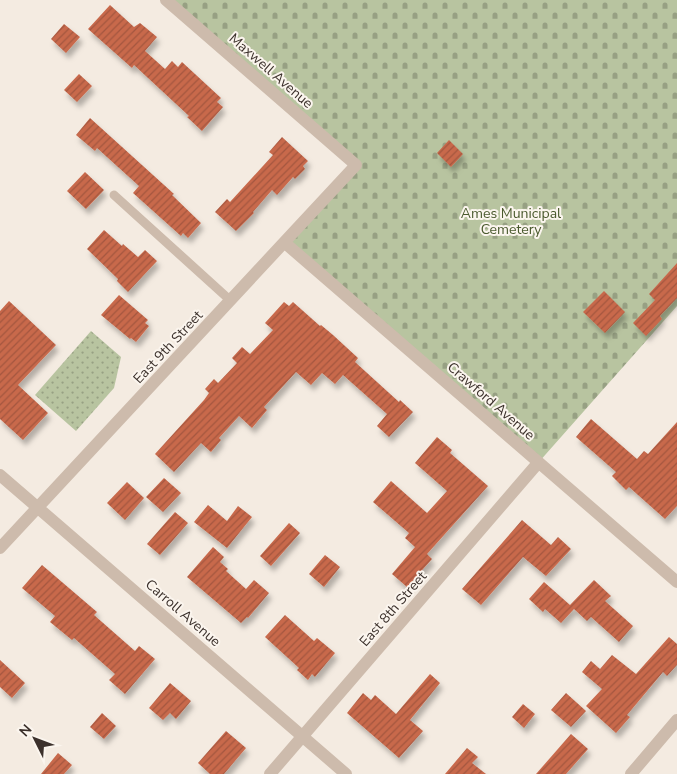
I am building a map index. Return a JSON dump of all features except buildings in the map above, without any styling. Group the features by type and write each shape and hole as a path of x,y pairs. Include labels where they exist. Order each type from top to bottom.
{"street":[{"name":"Maxwell Avenue","path":"166,0 356,165"},
{"name":"East 9th Street","path":"0,548 356,165"},
{"name":"Crawford Avenue","path":"285,243 677,582"},
{"name":"East 8th Street","path":"270,774 538,462"},
{"name":"Carroll Avenue","path":"0,475 346,774"},
{"path":"630,774 677,720"}],"lane":[{"path":"114,195 231,301"}],"green space":[{"name":"Ames Municipal Cemetery","path":"166,0 677,0 677,306 538,463 285,243 356,165"},
{"path":"91,331 121,357 114,388 76,431 35,395"}]}
